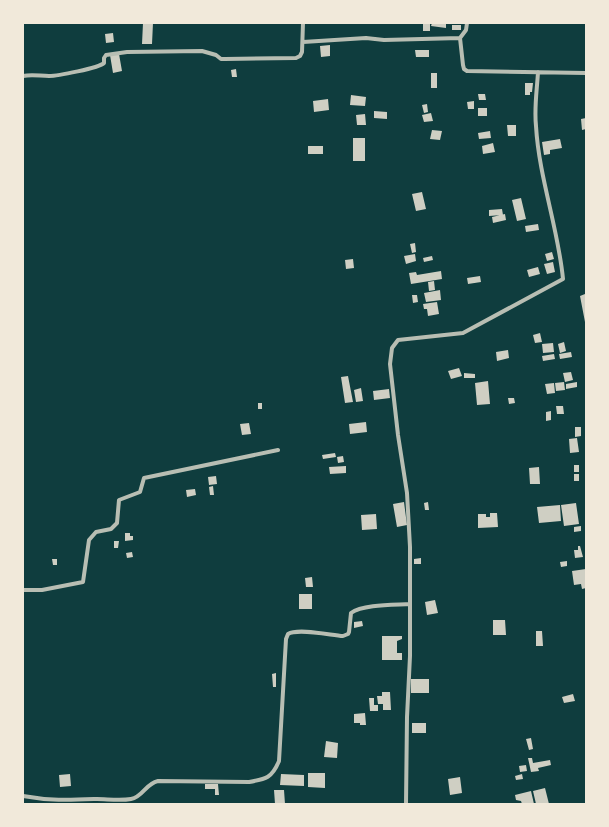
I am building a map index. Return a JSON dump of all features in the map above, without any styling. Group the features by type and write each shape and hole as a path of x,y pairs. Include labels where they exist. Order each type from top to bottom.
{"street":[{"path":"23,76 49,76 94,68 104,63 104,58 106,55 127,52 202,51 216,55 221,59 296,58 300,56 303,42 303,23"},
{"path":"467,23 466,30 460,38 463,65 464,69 467,71 586,73"},
{"path":"303,42 366,38 384,40 460,38"},
{"path":"406,804 407,717 410,656 410,547 407,493 398,435 390,364 392,348 398,340 463,333 563,279 556,230 541,165 536,126 538,72"},
{"path":"23,590 42,590 83,582 89,540 96,532 111,529 117,522 119,500 140,492 144,478 278,450"},
{"path":"23,796 43,800 130,800 141,794 151,783 158,781 249,782 263,780 275,771 279,761 286,639 288,634 292,631 300,631 343,636 348,634 351,613 357,609 410,604"}],"building":[{"path":"143,23 153,23 152,44 142,44"},
{"path":"432,23 446,24 446,28 431,26"},
{"path":"423,24 430,24 430,31 423,31"},
{"path":"452,25 461,25 461,30 452,30"},
{"path":"113,33 114,42 106,43 105,34"},
{"path":"330,45 330,56 321,57 320,46"},
{"path":"415,50 429,50 429,57 416,57"},
{"path":"119,54 122,71 113,73 110,55"},
{"path":"236,69 237,77 232,77 231,70"},
{"path":"431,73 437,73 437,88 431,88"},
{"path":"525,83 533,83 532,92 530,92 530,95 525,95"},
{"path":"478,94 485,94 486,100 479,100"},
{"path":"351,95 366,97 365,106 350,105"},
{"path":"328,99 329,110 314,112 313,101"},
{"path":"474,101 474,109 468,109 467,102"},
{"path":"427,104 428,112 424,113 422,105"},
{"path":"478,108 487,108 487,116 478,116"},
{"path":"374,111 387,112 387,119 374,118"},
{"path":"431,113 433,121 424,122 422,115"},
{"path":"365,114 366,125 357,125 356,115"},
{"path":"586,118 586,129 582,130 581,119"},
{"path":"507,125 516,125 516,136 508,136"},
{"path":"432,130 442,131 440,140 430,139"},
{"path":"490,131 491,138 479,139 478,133"},
{"path":"353,138 365,138 365,161 353,161"},
{"path":"560,139 562,148 550,150 550,154 544,155 542,142"},
{"path":"493,143 495,152 483,154 482,146"},
{"path":"308,146 323,146 323,154 308,154"},
{"path":"422,192 426,209 416,211 412,194"},
{"path":"521,198 526,219 517,221 512,200"},
{"path":"502,209 503,215 489,216 489,210"},
{"path":"505,214 506,220 493,223 492,217"},
{"path":"538,224 539,230 526,232 525,226"},
{"path":"415,243 416,252 412,253 410,244"},
{"path":"552,252 554,259 547,261 545,254"},
{"path":"415,254 416,261 406,264 404,256"},
{"path":"432,256 433,260 424,262 423,258"},
{"path":"353,259 354,268 346,269 345,260"},
{"path":"553,262 555,272 547,274 544,264"},
{"path":"538,267 540,274 529,277 527,270"},
{"path":"441,271 442,279 411,284 409,273 416,272 417,275"},
{"path":"480,276 481,282 468,284 467,278"},
{"path":"434,281 435,290 429,291 428,282"},
{"path":"440,290 441,300 426,302 424,293"},
{"path":"585,294 586,300 585,322 580,296"},
{"path":"412,295 417,295 418,302 413,303"},
{"path":"437,302 439,314 428,316 427,309 424,309 423,304"},
{"path":"540,333 542,342 535,343 533,335"},
{"path":"564,342 566,351 560,353 558,344"},
{"path":"553,343 554,352 543,353 542,344"},
{"path":"508,350 509,358 497,361 496,352"},
{"path":"571,352 572,357 560,359 559,354"},
{"path":"554,354 555,359 543,361 542,356"},
{"path":"459,368 462,376 451,379 448,371"},
{"path":"571,372 573,380 565,382 563,373"},
{"path":"464,373 475,374 475,378 464,378"},
{"path":"348,376 353,402 345,403 341,377"},
{"path":"488,381 490,404 477,405 475,383"},
{"path":"564,382 565,390 556,391 555,383"},
{"path":"577,382 577,387 566,389 566,384"},
{"path":"554,383 555,393 547,394 545,384"},
{"path":"361,388 363,401 356,402 354,390"},
{"path":"389,389 390,398 374,400 373,391"},
{"path":"508,398 514,398 515,403 509,404"},
{"path":"258,403 262,403 262,409 258,409"},
{"path":"556,406 563,406 564,414 557,414"},
{"path":"551,411 551,420 546,421 546,412"},
{"path":"366,422 367,432 350,434 349,424"},
{"path":"249,423 251,434 242,435 240,424"},
{"path":"575,427 581,427 581,436 575,437"},
{"path":"577,438 579,452 570,453 569,439"},
{"path":"335,453 336,457 323,459 322,455"},
{"path":"343,456 344,462 338,463 337,457"},
{"path":"574,465 579,465 579,472 574,472"},
{"path":"346,466 346,473 330,474 329,467"},
{"path":"539,467 540,484 530,484 529,468"},
{"path":"574,474 579,474 579,481 574,481"},
{"path":"216,476 217,484 209,485 208,477"},
{"path":"213,486 214,495 210,495 209,487"},
{"path":"195,489 196,495 187,497 186,490"},
{"path":"404,502 407,525 397,527 393,504"},
{"path":"428,502 429,510 425,510 424,503"},
{"path":"576,503 579,524 564,526 561,505"},
{"path":"560,505 561,521 539,523 537,507"},
{"path":"490,513 497,513 498,527 478,528 478,514 486,514 486,517 490,517"},
{"path":"376,514 377,529 362,530 361,515"},
{"path":"581,526 581,531 574,532 574,527"},
{"path":"125,533 130,533 130,536 133,536 133,540 125,541"},
{"path":"114,541 119,541 118,548 114,548"},
{"path":"578,546 580,546 583,557 575,558 574,550 578,550"},
{"path":"132,552 133,557 127,558 126,553"},
{"path":"421,558 421,564 414,564 414,559"},
{"path":"52,559 57,559 57,565 53,565"},
{"path":"567,561 567,566 561,567 560,562"},
{"path":"586,569 586,588 582,589 581,584 574,585 572,571"},
{"path":"312,577 313,587 306,587 305,578"},
{"path":"299,594 312,594 312,609 299,609"},
{"path":"435,600 438,613 427,615 425,602"},
{"path":"493,620 505,620 506,635 493,635"},
{"path":"362,621 363,626 354,628 354,622"},
{"path":"536,631 542,631 543,646 536,646"},
{"path":"382,636 402,636 402,639 397,641 397,653 402,653 402,660 382,660"},
{"path":"276,673 276,687 273,687 272,674"},
{"path":"411,679 429,679 429,693 411,693"},
{"path":"382,692 390,692 391,710 383,710 383,704 378,704 377,696 382,696"},
{"path":"573,694 575,701 564,703 562,697"},
{"path":"369,698 374,698 374,705 378,705 378,711 370,711"},
{"path":"365,713 366,725 354,723 354,714"},
{"path":"412,723 426,723 426,733 412,733"},
{"path":"531,738 533,749 529,750 526,739"},
{"path":"326,741 338,743 337,758 324,757"},
{"path":"528,758 532,758 533,763 550,760 551,765 538,768 539,771 531,772"},
{"path":"526,765 527,771 520,772 519,766"},
{"path":"308,773 325,773 325,788 308,787"},
{"path":"70,774 71,786 60,787 59,775"},
{"path":"281,774 304,775 304,786 280,785"},
{"path":"522,774 523,779 516,780 515,776"},
{"path":"460,777 462,793 450,795 448,779"},
{"path":"205,784 218,784 219,795 215,795 215,789 205,789"},
{"path":"545,788 549,804 536,804 533,791"},
{"path":"274,790 284,790 285,804 275,804"},
{"path":"531,791 534,804 522,804 521,801 516,800 515,795"}]}
